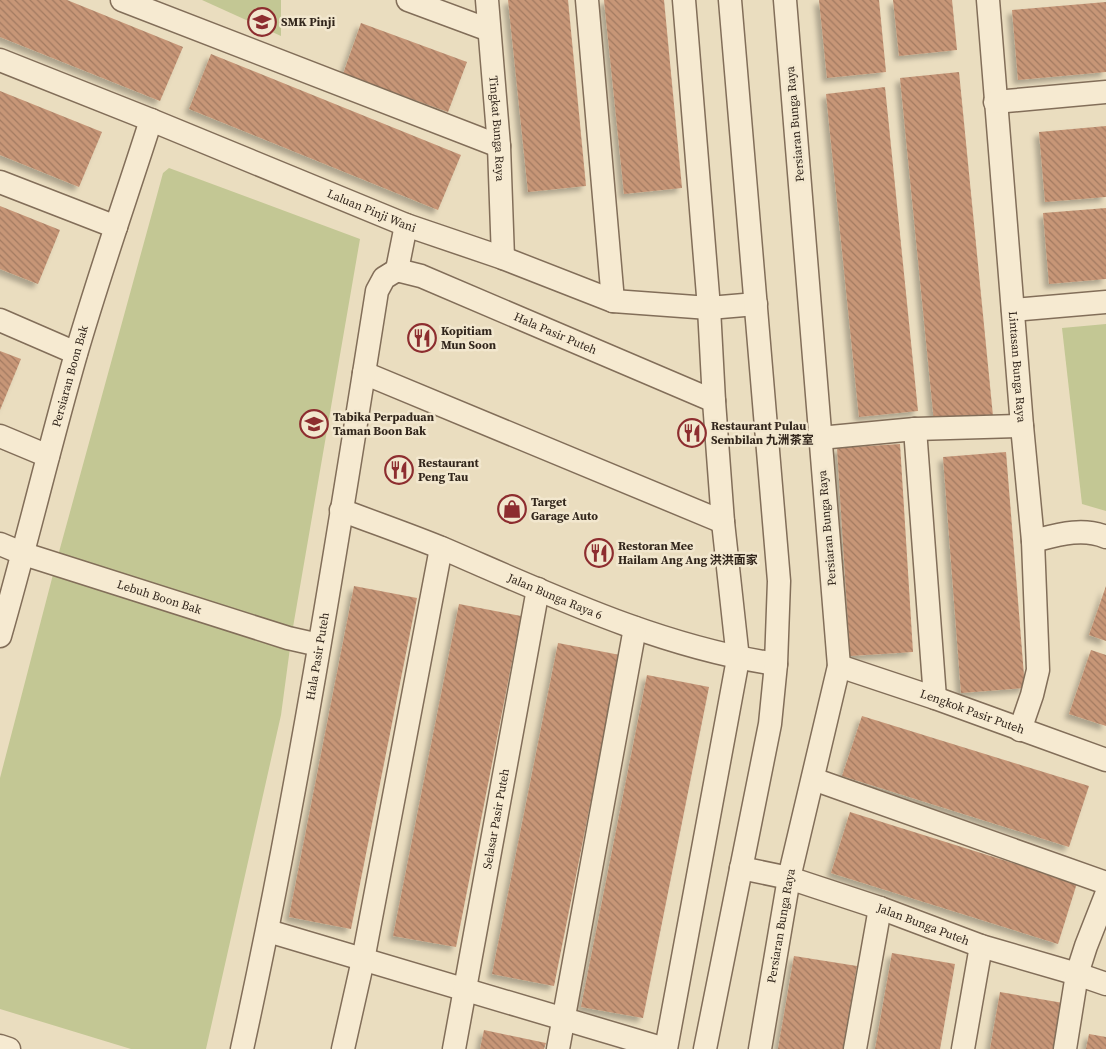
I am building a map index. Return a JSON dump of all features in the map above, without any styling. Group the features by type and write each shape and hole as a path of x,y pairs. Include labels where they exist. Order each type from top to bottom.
{"street":[{"path":"122,0 499,146"},
{"path":"408,0 490,30"},
{"name":"Tingkat Bunga Raya","path":"487,0 499,146 503,258"},
{"path":"587,0 613,301"},
{"path":"268,931 665,1049 738,659 723,522 709,308 684,0"},
{"path":"704,1049 770,724 776,664 779,581 730,0"},
{"name":"Persiaran Bunga Raya","path":"760,1049 789,878 839,666 785,0"},
{"name":"Lintasan Bunga Raya","path":"988,0 1033,541 1038,670 1020,730"},
{"name":"Laluan Pinji Wani","path":"0,60 406,225 503,258 613,301 709,308 756,304"},
{"path":"995,102 1106,92"},
{"name":"Persiaran Boon Bak","path":"0,636 24,554 76,353 151,120"},
{"path":"0,182 116,227"},
{"path":"397,270 406,225"},
{"name":"Hala Pasir Puteh","path":"242,1049 268,931 319,645 378,291 384,278 397,270 421,276 714,401"},
{"path":"1013,310 1106,302"},
{"path":"0,320 76,353"},
{"path":"364,373 723,522"},
{"path":"820,438 915,429 1022,426"},
{"path":"915,429 935,698"},
{"path":"0,436 48,456"},
{"name":"Jalan Bunga Raya 6","path":"341,510 441,548 635,628 738,659 776,664"},
{"path":"1033,541 1074,532 1106,537"},
{"name":"Lebuh Boon Bak","path":"0,544 24,554 288,638 319,645"},
{"path":"343,1049 362,960 441,548"},
{"name":"Selasar Pasir Puteh","path":"454,1049 538,589"},
{"path":"558,1049 635,628"},
{"name":"Lengkok Pasir Puteh","path":"839,666 935,698 1106,760"},
{"path":"813,778 1106,883"},
{"name":"Jalan Bunga Puteh","path":"741,868 789,878 880,908 981,946 1106,984"},
{"path":"1065,1049 1078,974 1086,946 1106,895"},
{"path":"855,1049 880,908"},
{"path":"963,1049 981,946"},
{"path":"0,1046 9,1049"}],"green space":[{"path":"202,0 281,0 281,36"},
{"path":"169,168 360,239 292,633 281,715 206,1049 131,1049 0,1009 0,778 56,563 163,173"},
{"path":"1106,324 1106,511 1082,504 1062,328"}],"building":[{"path":"0,0 67,0 183,47 160,101 0,37"},
{"path":"508,0 568,0 586,186 528,192"},
{"path":"604,0 664,0 682,188 624,194"},
{"path":"819,0 879,0 886,72 827,78"},
{"path":"893,0 952,0 957,50 899,56"},
{"path":"1106,2 1106,72 1018,80 1012,10"},
{"path":"361,23 467,62 448,112 343,74"},
{"path":"211,54 461,155 438,210 189,109"},
{"path":"959,72 993,416 934,422 900,78"},
{"path":"885,87 918,411 859,417 826,94"},
{"path":"0,91 102,132 79,187 0,155"},
{"path":"1106,126 1106,197 1045,202 1039,132"},
{"path":"0,206 60,230 38,284 0,269"},
{"path":"1106,208 1106,279 1049,284 1043,213"},
{"path":"0,351 21,359 0,410"},
{"path":"900,444 913,652 850,656 837,448"},
{"path":"1006,452 1025,688 961,693 943,457"},
{"path":"354,586 417,598 351,929 289,917"},
{"path":"1106,586 1106,641 1089,635"},
{"path":"459,604 521,616 456,947 393,936"},
{"path":"558,643 620,655 554,986 492,974"},
{"path":"1091,650 1106,655 1106,726 1069,714"},
{"path":"647,675 709,687 643,1018 581,1007"},
{"path":"862,716 1089,786 1069,847 842,776"},
{"path":"850,812 1077,883 1058,944 831,873"},
{"path":"892,953 955,964 940,1049 875,1049"},
{"path":"794,956 857,966 843,1049 778,1049"},
{"path":"1000,992 1063,1003 1055,1049 990,1049"},
{"path":"484,1030 546,1043 544,1049 480,1049"},
{"path":"1089,1034 1106,1037 1106,1049 1086,1049"}],"place":[{"name":"SMK Pinji","path":"262,22"},
{"name":"Kopitiam Mun Soon","path":"422,338"},
{"name":"Tabika Perpaduan Taman Boon Bak","path":"314,424"},
{"name":"Restaurant Pulau Sembilan 九洲茶室","path":"692,433"},
{"name":"Restaurant Peng Tau","path":"399,470"},
{"name":"Target Garage Auto","path":"512,509"},
{"name":"Restoran Mee Hailam Ang Ang 洪洪面家","path":"599,553"}]}
